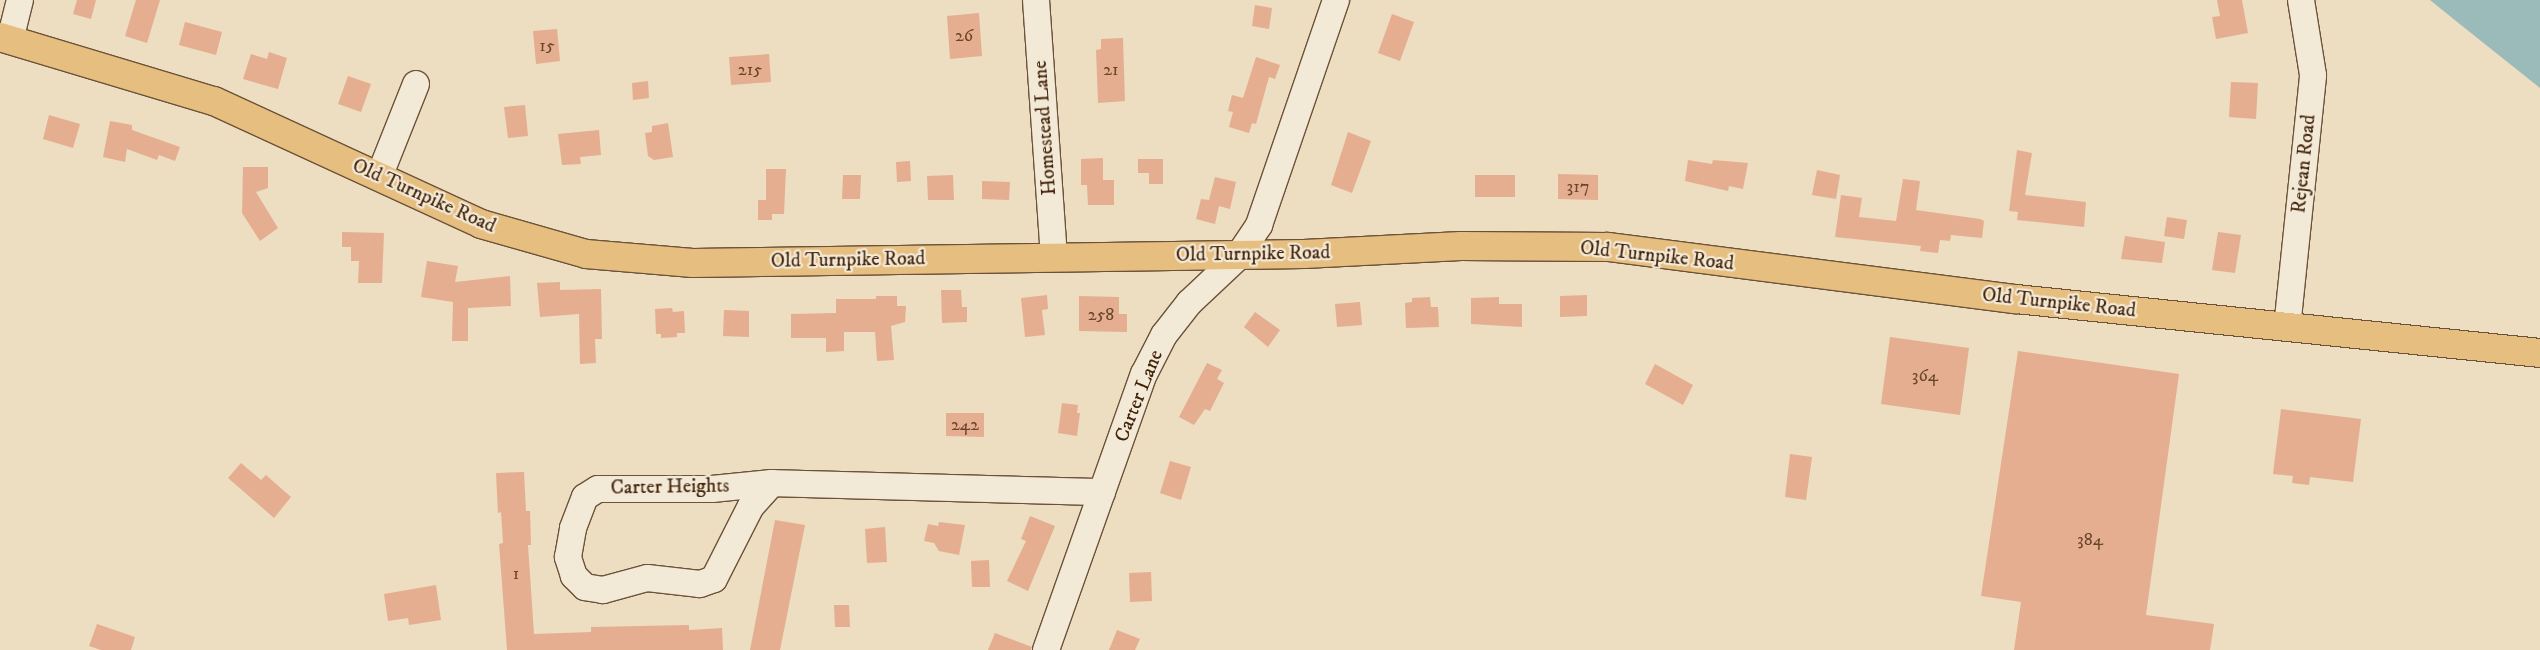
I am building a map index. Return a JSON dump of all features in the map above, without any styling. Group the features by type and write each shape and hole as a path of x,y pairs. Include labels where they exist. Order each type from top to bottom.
{"main road":[{"name":"Old Turnpike Road","path":"5,38 214,101 481,224 586,254 692,263 1054,255 1240,254 1461,246 1608,247 2016,300 2540,353"}],"street":[{"path":"5,38 20,0"},
{"name":"Homestead Lane","path":"1036,0 1054,255"},
{"name":"Carter Lane","path":"1046,650 1144,374 1164,335 1190,303 1240,254 1259,225 1336,0"},
{"name":"Rejean Road","path":"2287,328 2313,76 2301,0"},
{"path":"379,177 416,84"},
{"name":"Carter Heights","path":"772,483 751,506 714,579 700,584 647,578 603,590 585,587 574,576 568,557 572,528 585,497 598,489 712,489 772,483 1102,492"}],"water":[{"path":"2430,0 2540,0 2540,88 2456,21"}],"building":[{"path":"77,0 96,0 91,19 73,14"},
{"path":"136,0 160,0 147,43 125,36"},
{"path":"2217,0 2242,0 2248,33 2216,39 2212,17 2220,16"},
{"path":"1255,5 1272,8 1269,29 1252,26"},
{"path":"979,13 982,56 950,59 947,16"},
{"path":"1392,14 1414,22 1400,61 1378,53"},
{"path":"185,22 222,32 216,55 179,45"},
{"path":"557,29 560,61 536,64 533,31"},
{"path":"1123,38 1125,101 1098,103 1096,50 1101,49 1101,39"},
{"path":"269,52 287,58 278,89 243,79 251,54 267,59"},
{"path":"769,54 771,82 731,85 729,57"},
{"path":"1256,57 1280,65 1275,79 1269,77 1256,124 1252,123 1249,133 1229,127 1233,112 1228,111 1232,95 1243,98"},
{"path":"348,76 371,84 361,112 338,104"},
{"path":"648,81 649,98 633,100 632,83"},
{"path":"2231,82 2258,83 2256,119 2229,117"},
{"path":"525,105 528,136 508,138 504,107"},
{"path":"49,115 80,124 73,148 43,139"},
{"path":"110,121 132,125 132,130 180,147 175,161 159,155 157,160 127,149 125,162 103,157"},
{"path":"668,123 673,157 654,160 648,156 645,133 652,132 652,126"},
{"path":"599,130 601,155 580,157 581,164 562,165 558,134"},
{"path":"1348,132 1371,141 1352,193 1331,185"},
{"path":"2017,150 2032,153 2025,195 2086,202 2084,227 2017,220 2018,212 2009,211"},
{"path":"1103,158 1103,180 1114,180 1114,205 1088,205 1087,185 1081,185 1081,159"},
{"path":"1138,159 1163,159 1163,184 1149,184 1149,173 1138,173"},
{"path":"1688,160 1712,164 1713,160 1748,163 1743,189 1729,186 1728,191 1685,181"},
{"path":"910,161 911,181 897,182 896,162"},
{"path":"243,167 268,167 268,188 256,192 278,228 260,241 242,213"},
{"path":"766,169 786,169 784,214 772,214 772,220 758,220 758,200 766,200"},
{"path":"1817,170 1840,175 1836,199 1812,195"},
{"path":"1558,174 1598,175 1598,200 1558,199"},
{"path":"843,175 861,175 860,199 842,199"},
{"path":"953,175 954,200 928,200 927,176"},
{"path":"1475,175 1515,175 1515,197 1475,197"},
{"path":"1215,177 1236,182 1230,209 1219,206 1215,224 1196,219 1201,199 1209,200"},
{"path":"1903,179 1920,181 1916,210 1980,219 1984,221 1982,238 1951,235 1950,241 1940,240 1938,253 1920,251 1921,246 1835,237 1841,195 1862,198 1859,217 1896,221"},
{"path":"982,181 1010,182 1009,200 982,199"},
{"path":"2167,217 2187,220 2184,239 2164,236"},
{"path":"342,232 384,233 382,283 358,283 359,261 351,261 351,247 342,247"},
{"path":"2218,232 2241,235 2235,273 2212,270"},
{"path":"2125,236 2165,242 2162,263 2121,259"},
{"path":"427,261 458,266 455,282 510,276 511,306 468,308 468,341 452,341 453,302 421,297"},
{"path":"560,282 560,290 601,289 602,339 595,339 596,363 580,364 579,314 540,317 537,283"},
{"path":"941,290 961,290 962,307 967,307 967,322 942,323"},
{"path":"1047,295 1048,309 1042,310 1045,335 1025,337 1021,298"},
{"path":"1587,295 1587,316 1560,317 1560,296"},
{"path":"876,296 897,296 897,306 906,306 905,322 891,326 894,360 877,361 875,332 844,332 844,351 826,352 826,338 791,338 791,314 836,313 836,299 876,299"},
{"path":"1079,296 1119,297 1119,314 1127,314 1127,332 1079,331"},
{"path":"1430,297 1431,307 1438,307 1439,327 1406,328 1405,303 1412,302 1412,298"},
{"path":"1499,297 1499,304 1522,304 1522,327 1471,324 1471,298"},
{"path":"1360,302 1362,325 1337,327 1335,304"},
{"path":"672,308 673,312 684,311 685,333 677,333 677,337 661,338 661,334 656,334 655,309"},
{"path":"724,310 749,311 749,337 723,336"},
{"path":"1255,312 1280,330 1268,347 1244,327"},
{"path":"1890,337 1969,348 1960,415 1881,404"},
{"path":"2018,351 2179,374 2146,615 2214,624 2210,650 2014,650 2021,602 1981,596"},
{"path":"1207,363 1222,370 1217,379 1224,383 1210,411 1205,409 1194,425 1179,417"},
{"path":"1655,364 1693,385 1683,405 1645,384"},
{"path":"1062,403 1078,405 1077,413 1080,413 1077,436 1058,433"},
{"path":"2281,409 2361,419 2353,482 2310,477 2309,485 2292,483 2293,476 2273,474"},
{"path":"946,413 984,413 984,437 946,436"},
{"path":"1790,454 1812,457 1806,500 1785,497"},
{"path":"1170,461 1191,467 1181,500 1160,493"},
{"path":"241,463 261,480 266,475 291,497 274,518 228,478"},
{"path":"524,472 526,511 530,511 531,545 528,545 534,634 591,632 591,627 689,625 689,630 722,628 723,650 507,650 499,544 503,543 501,512 498,513 496,473"},
{"path":"1030,516 1055,526 1028,591 1007,581 1026,541 1021,539"},
{"path":"775,520 805,525 780,650 750,650"},
{"path":"939,522 965,525 959,555 939,551 934,543 924,541 928,524 938,526"},
{"path":"885,527 887,562 867,563 865,529"},
{"path":"989,560 990,587 972,587 971,561"},
{"path":"1151,572 1152,601 1130,602 1129,573"},
{"path":"436,585 441,620 409,625 408,618 388,621 384,594"},
{"path":"834,605 849,605 850,627 835,627"},
{"path":"97,624 135,637 131,650 101,650 89,646"},
{"path":"1117,630 1140,639 1135,650 1109,650"},
{"path":"995,633 1032,647 1031,650 988,650"}]}
